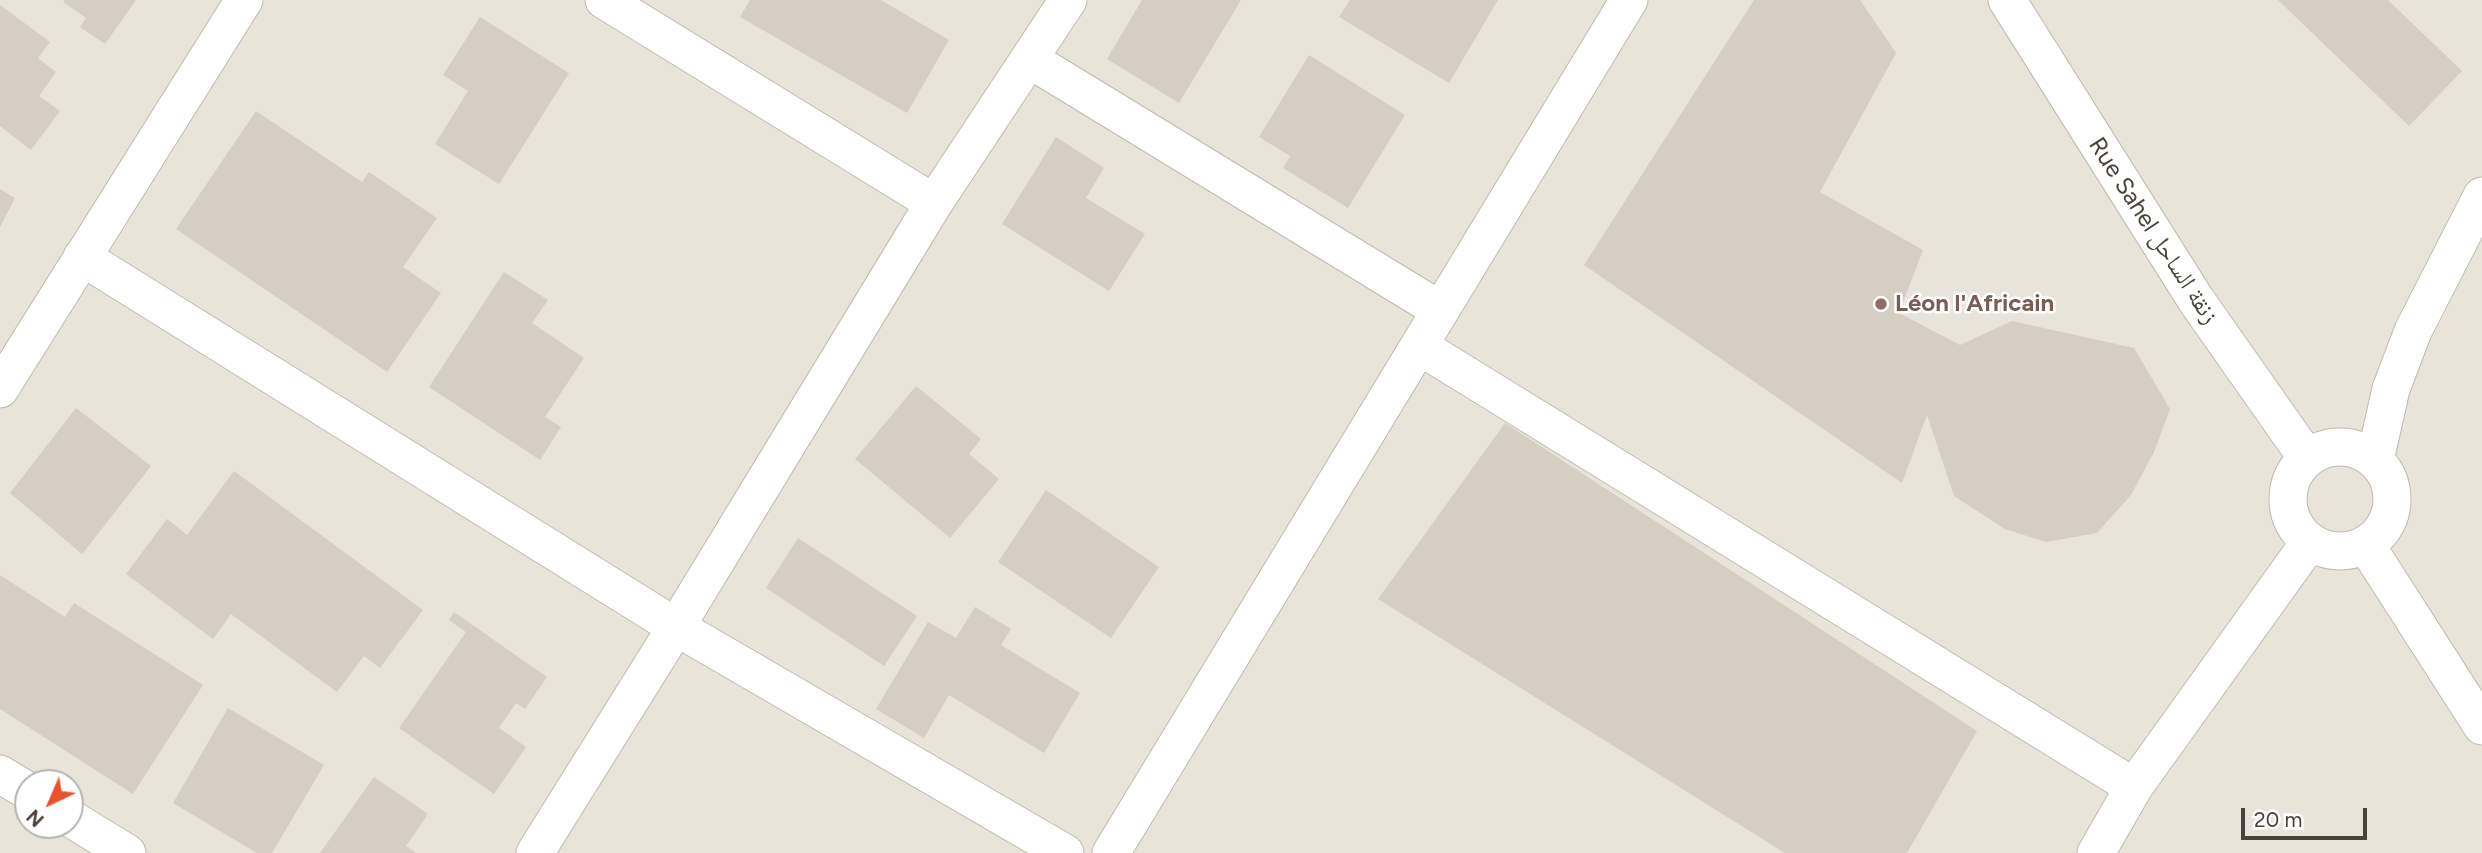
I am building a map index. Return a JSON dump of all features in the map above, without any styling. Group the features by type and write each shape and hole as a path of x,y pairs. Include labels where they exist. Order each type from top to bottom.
{"street":[{"path":"0,389 244,0"},
{"path":"604,0 934,203"},
{"path":"535,853 934,203 1068,0"},
{"path":"1111,853 1629,0"},
{"name":"Rue Sahel زنقة الساحل","path":"2007,0 2196,300 2306,458"},
{"path":"1029,59 1440,310"},
{"path":"2375,460 2391,390 2413,331 2482,196"},
{"path":"82,257 676,627 1065,853"},
{"path":"1419,345 2134,787"},
{"path":"2333,447 2348,447 2361,451 2375,460 2385,473 2391,489 2392,505 2388,521 2379,535 2366,545 2351,551 2334,552 2309,543 2293,524 2288,506 2288,488 2295,471 2306,458 2319,450 2333,447"},
{"path":"2096,853 2134,787 2309,543"},
{"path":"2366,545 2482,726"},
{"path":"84,827 127,853"}],"shaded area":[{"path":"0,0 2482,0 2482,853 0,853"}],"building":[{"path":"136,0 105,44 80,27 86,18 63,2"},
{"path":"750,0 881,0 949,40 907,113 740,17"},
{"path":"1142,0 1241,0 1179,103 1107,59"},
{"path":"1350,0 1498,0 1449,83 1339,17"},
{"path":"1754,0 1860,0 1896,53 1820,192 1923,250 1899,313 1960,345 2012,321 2134,348 2170,409 2154,452 2131,495 2097,533 2046,542 2005,529 1954,496 1927,415 1902,483 1584,265"},
{"path":"2278,0 2388,0 2462,71 2409,126"},
{"path":"0,5 50,42 38,58 56,72 39,96 60,111 31,150 0,126"},
{"path":"480,17 569,73 499,184 435,144 468,91 443,75"},
{"path":"1309,55 1405,115 1348,208 1283,168 1290,156 1259,137"},
{"path":"256,111 362,182 369,172 437,218 403,267 441,293 387,372 176,229"},
{"path":"1056,137 1104,168 1086,198 1145,234 1109,291 1002,224"},
{"path":"0,189 15,198 0,227"},
{"path":"504,272 548,300 532,323 584,358 545,417 561,427 540,460 429,387"},
{"path":"916,386 981,439 969,454 999,479 950,538 855,459"},
{"path":"76,408 151,466 82,554 10,493"},
{"path":"1505,423 1977,731 1907,853 1785,853 1378,599"},
{"path":"234,471 423,610 380,668 364,656 337,692 231,614 213,639 126,574 167,519 187,535"},
{"path":"1046,490 1159,567 1111,638 998,562"},
{"path":"798,538 917,616 884,666 766,588"},
{"path":"0,575 65,617 74,603 203,685 133,794 0,709"},
{"path":"975,607 1011,629 1001,645 1080,693 1044,753 949,695 924,738 876,709 928,622 956,638"},
{"path":"454,612 547,677 525,709 516,703 499,728 526,747 494,794 399,728 466,632 449,620"},
{"path":"228,708 324,765 272,853 257,853 173,803"},
{"path":"374,777 428,814 406,846 416,853 320,853"}],"place":[{"name":"Léon l'Africain","path":"1881,304"}]}
